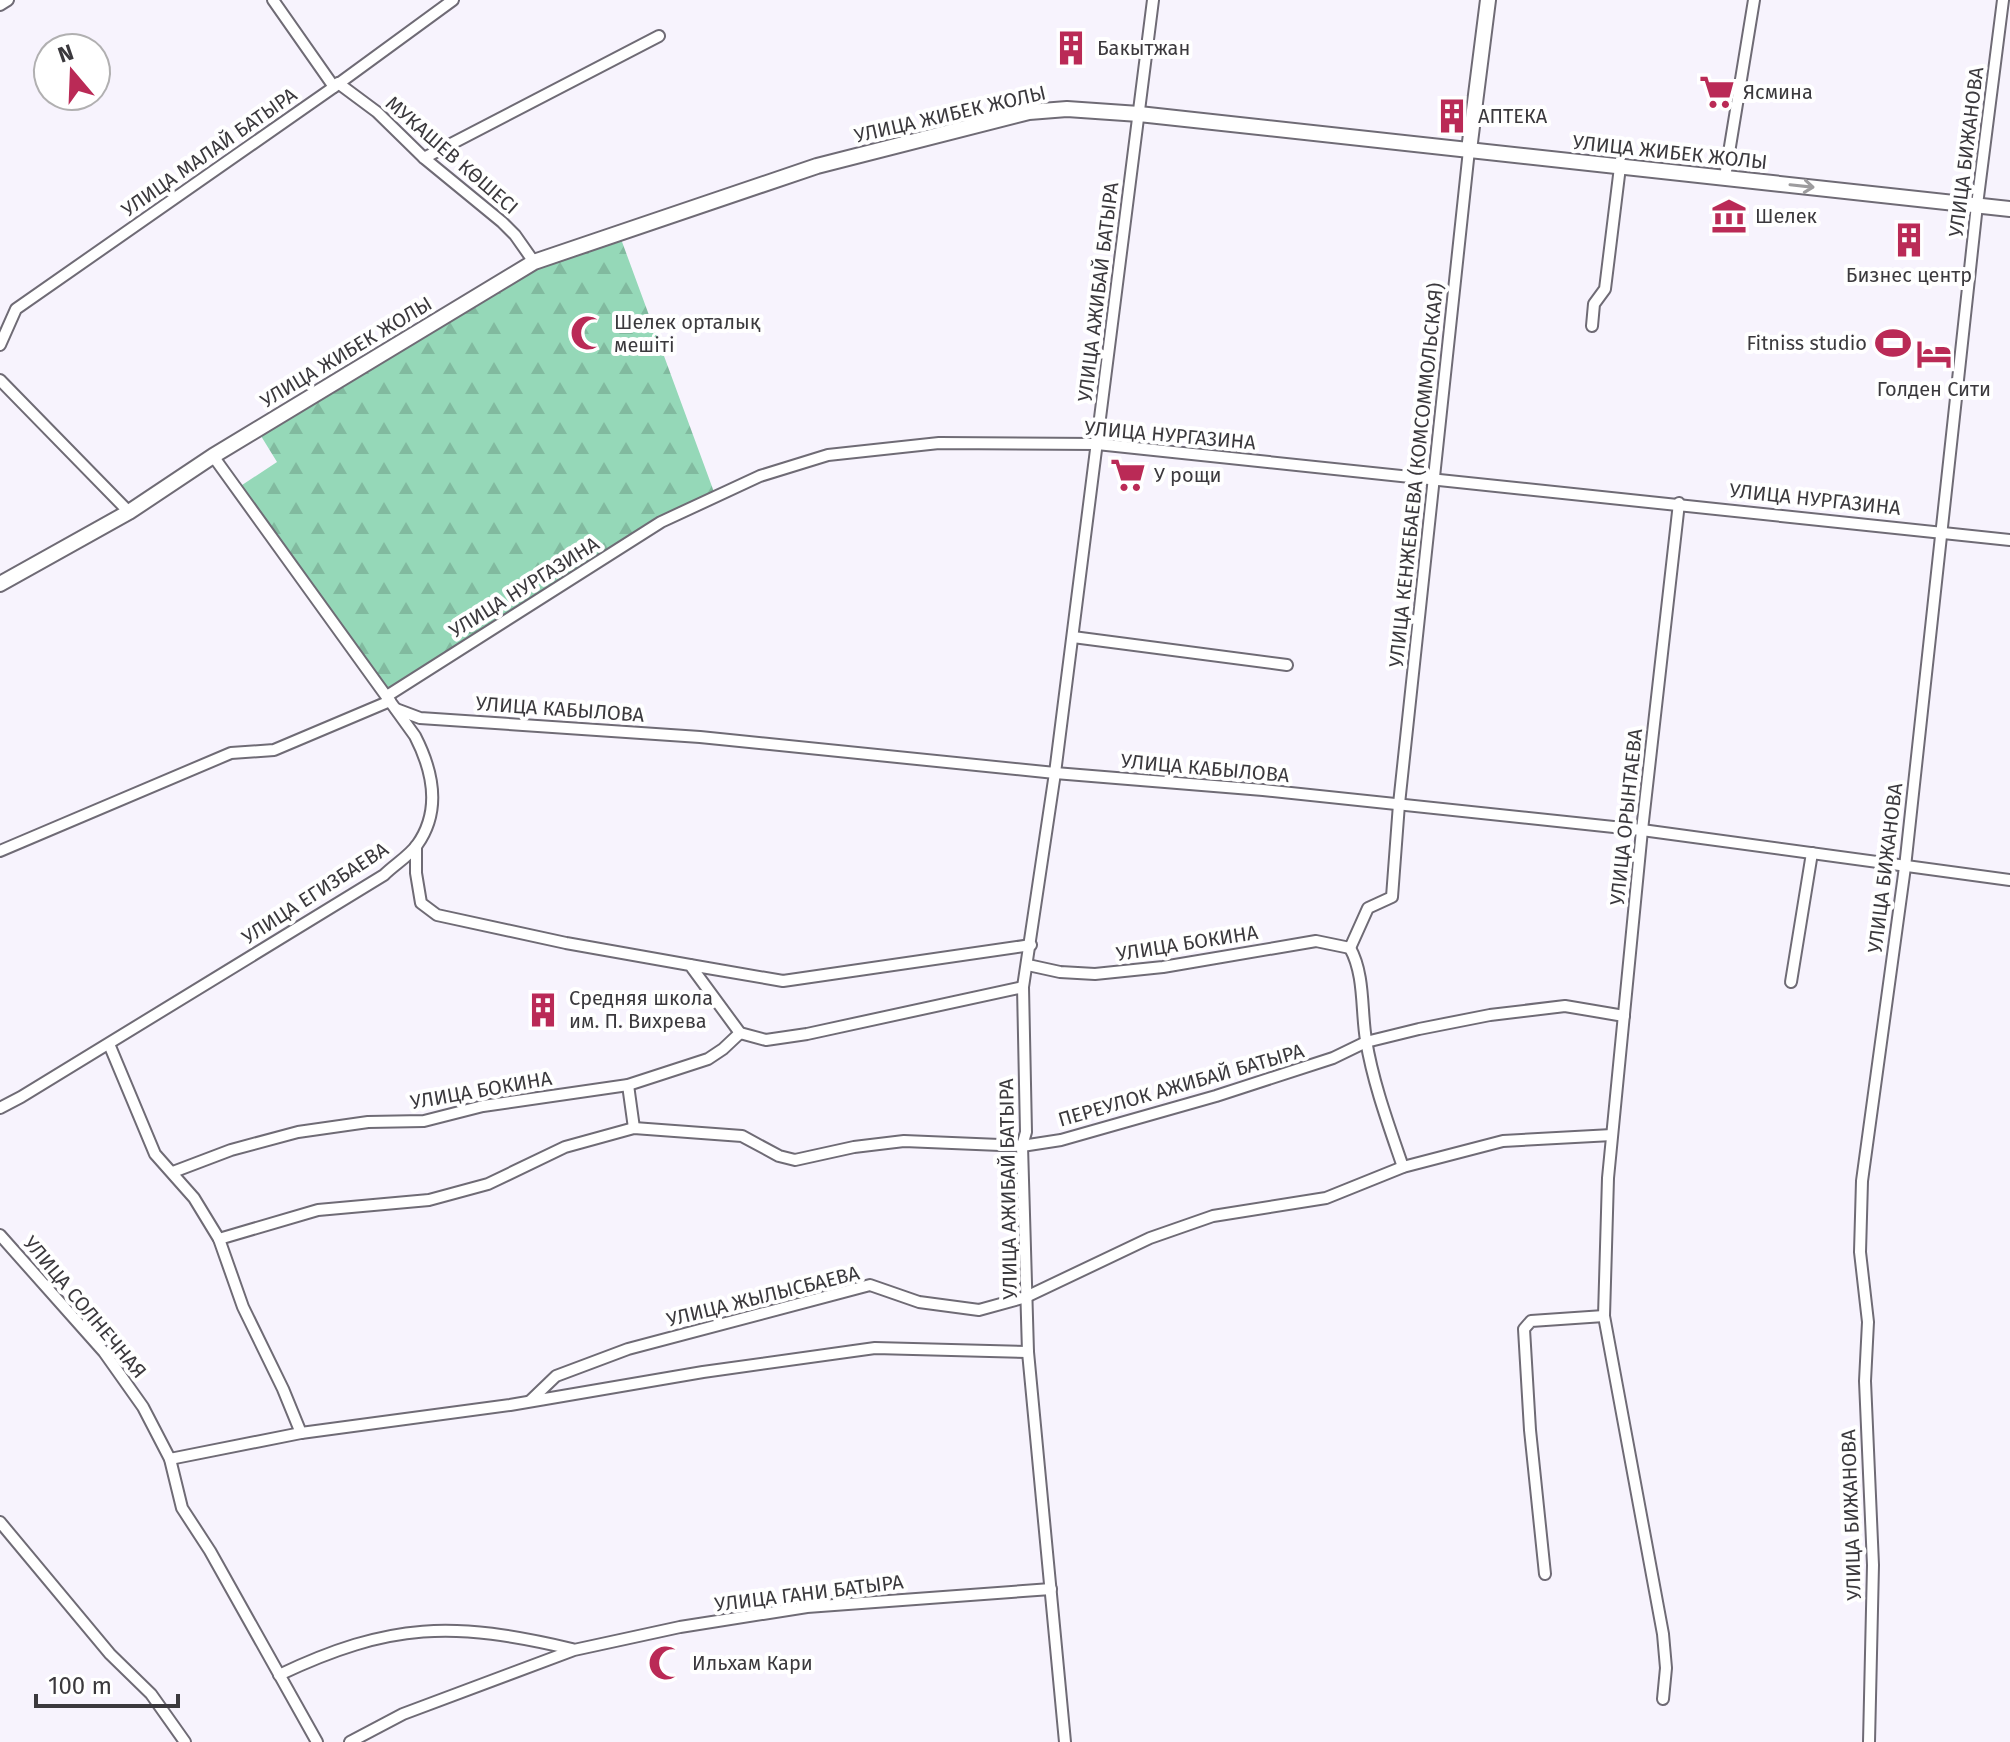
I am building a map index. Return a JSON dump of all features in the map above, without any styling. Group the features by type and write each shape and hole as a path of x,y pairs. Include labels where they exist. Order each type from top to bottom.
{"main road":[{"path":"1469,150 1488,0"},
{"name":"УЛИЦА ЖИБЕК ЖОЛЫ","path":"0,584 129,512 213,456 534,262 817,166 1029,112 1067,109 1139,114 2010,209"}],"street":[{"path":"0,5 8,0"},
{"name":"МУКАШЕВ КӨШЕСІ","path":"273,0 336,85 377,112 424,158 502,222 534,262"},
{"name":"УЛИЦА МАЛАЙ БАТЫРА","path":"0,345 16,309 453,0"},
{"name":"УЛИЦА АЖИБАЙ БАТЫРА","path":"1065,1742 1028,1352 1022,1146 1026,1132 1023,987 1073,637 1153,0"},
{"path":"1725,177 1754,0"},
{"name":"УЛИЦА БИЖАНОВА","path":"1869,1742 1873,1565 1865,1381 1868,1322 1860,1252 1862,1181 1905,867 1977,205 2003,0"},
{"path":"424,158 659,36"},
{"name":"УЛИЦА КЕНЖЕБАЕВА (КОМСОММОЛЬСКАЯ)","path":"1350,948 1368,908 1392,897 1399,804 1469,150"},
{"path":"1592,326 1594,304 1605,289 1620,167"},
{"path":"0,380 129,512"},
{"name":"УЛИЦА НУРГАЗИНА","path":"0,851 231,753 274,750 391,702 661,522 760,476 828,455 939,443 1097,444 2010,540"},
{"name":"УЛИЦА ЕГИЗБАЕВА","path":"0,1108 384,875 416,846 429,824 433,801 425,756 391,702 213,456"},
{"name":"УЛИЦА ОРЫНТАЕВА","path":"1663,1699 1666,1668 1663,1634 1604,1316 1608,1178 1642,830 1679,503"},
{"path":"1073,637 1287,665"},
{"name":"УЛИЦА КАБЫЛОВА","path":"391,702 420,718 700,737 1399,804 1642,830 2010,880"},
{"path":"416,846 421,903 437,915 566,943 783,981 1031,945"},
{"path":"1791,982 1812,853"},
{"name":"УЛИЦА БОКИНА","path":"1028,965 1060,972 1095,974 1163,967 1316,941 1350,948"},
{"path":"1350,948 1359,975 1366,1042 1403,1167"},
{"path":"690,965 740,1033 766,1040 807,1034 1023,987"},
{"name":"ПЕРЕУЛОК АЖИБАЙ БАТЫРА","path":"634,1128 747,1138 772,1153 795,1160 854,1147 904,1141 1022,1146 1061,1140 1216,1096 1333,1058 1366,1042 1490,1015 1565,1006 1624,1016"},
{"name":"УЛИЦА БОКИНА","path":"173,1172 231,1150 298,1132 368,1122 424,1121 483,1106 628,1085 708,1059 740,1033"},
{"path":"109,1044 155,1154 194,1198 219,1239 243,1307 301,1433"},
{"path":"219,1239 318,1210 429,1200 488,1184 565,1147 634,1128 628,1085"},
{"name":"УЛИЦА ЖЫЛЫСБАЕВА","path":"530,1401 556,1376 628,1349 870,1285 919,1302 979,1310 1026,1297 1162,1234 1213,1216 1326,1198 1403,1167 1503,1141 1612,1135"},
{"name":"УЛИЦА СОЛНЕЧНАЯ","path":"0,1235 104,1352 143,1407 170,1459 182,1508 210,1551 317,1742"},
{"path":"1545,1574 1530,1430 1524,1329 1531,1321 1604,1316"},
{"path":"170,1459 301,1433 875,1348 1028,1352"},
{"path":"0,1522 110,1654 151,1694 185,1742"},
{"name":"УЛИЦА ГАНИ БАТЫРА","path":"350,1742 403,1714 574,1650 680,1627 807,1607 1051,1589"},
{"name":"УЛИЦА ГАНИ БАТЫРА","path":"279,1675 343,1648 422,1630 484,1631 574,1650"}],"green space":[{"path":"621,239 714,492 659,518 386,693 239,487 277,462 261,436 538,268"}],"place":[{"name":"Бакытжан","path":"1071,48"},
{"name":"Ясмина","path":"1717,92"},
{"name":"АПТЕКА","path":"1452,116"},
{"name":"Шелек","path":"1729,216"},
{"name":"Бизнес центр","path":"1909,240"},
{"name":"Шелек орталық мешіті","path":"588,333"},
{"name":"Fitniss studio","path":"1893,343"},
{"name":"Голден Сити","path":"1934,354"},
{"name":"У рощи","path":"1128,475"},
{"name":"Средняя школа им. П. Вихрева","path":"543,1010"},
{"name":"Ильхам Кари","path":"666,1663"}]}
